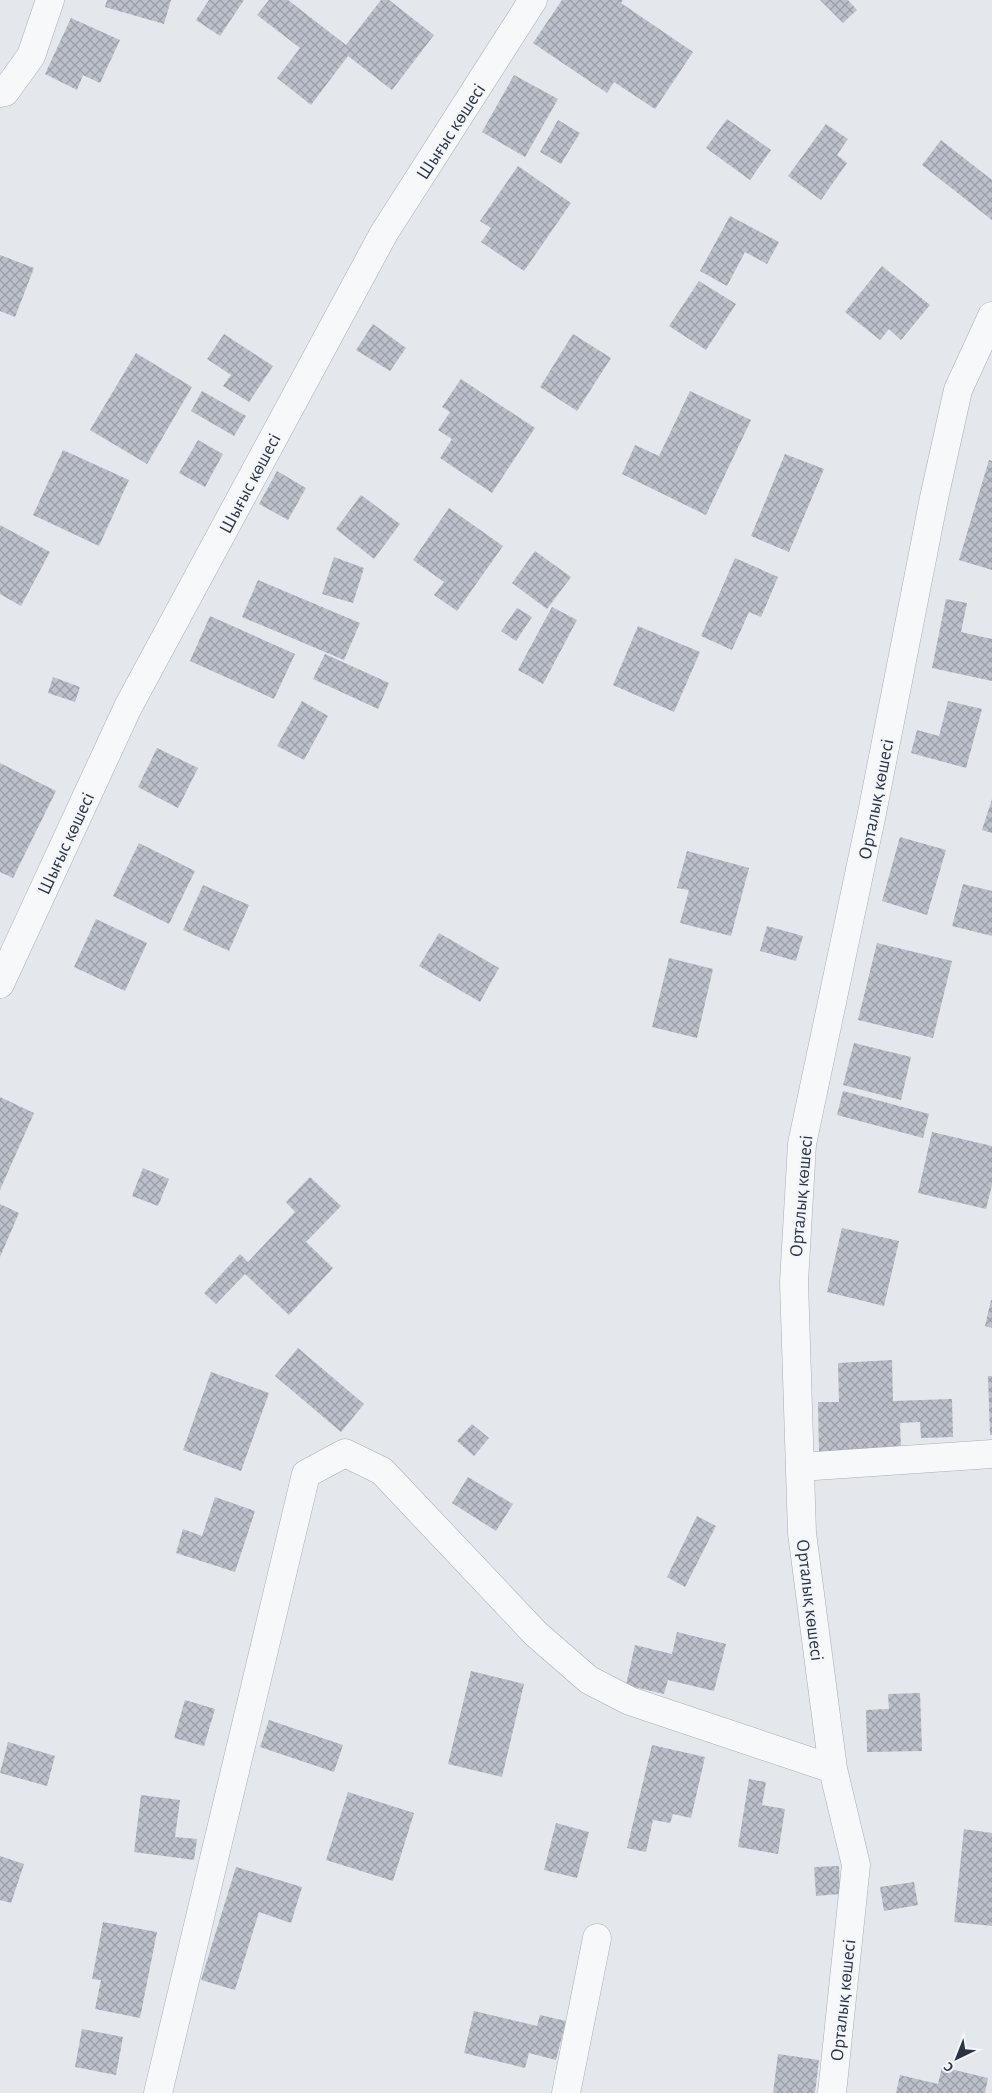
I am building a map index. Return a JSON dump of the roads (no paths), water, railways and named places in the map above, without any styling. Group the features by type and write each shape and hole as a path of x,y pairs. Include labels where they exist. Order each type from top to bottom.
{"street":[{"path":"0,93 5,92 31,56 50,0"},
{"name":"Шығыс көшесі","path":"0,984 128,707 384,232 534,0"},
{"name":"Орталық көшесі","path":"832,2093 856,1865 833,1769 802,1532 794,1282 802,1144 872,813 934,498 958,390 992,316"},
{"path":"158,2093 306,1474 345,1453 382,1472 536,1634 589,1680 630,1700 833,1769"},
{"path":"800,1466 992,1454"},
{"path":"566,2093 596,1938"}]}
